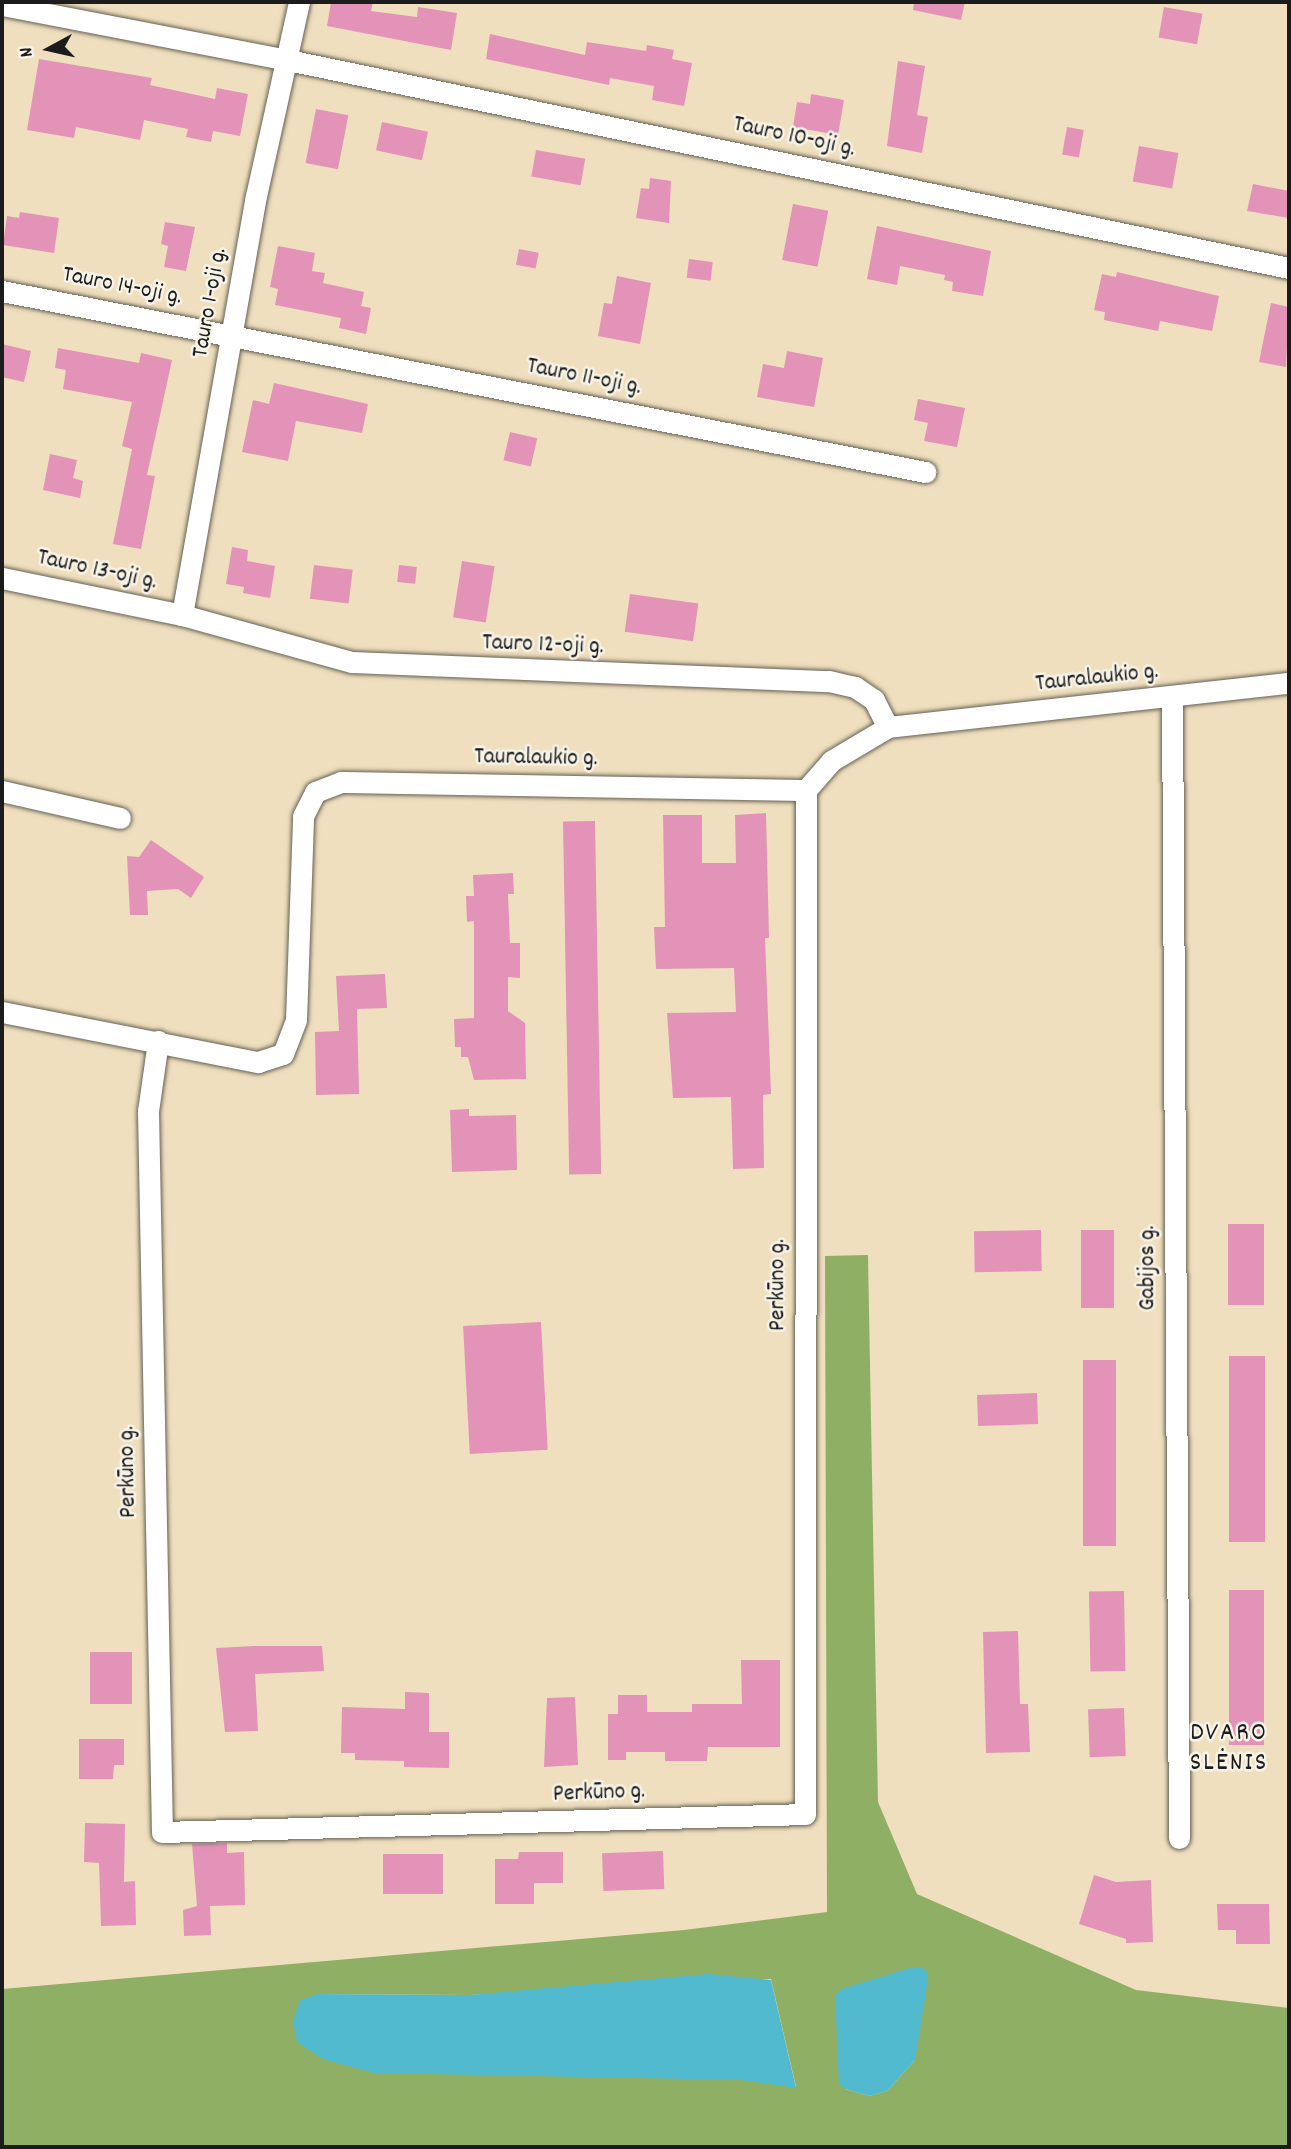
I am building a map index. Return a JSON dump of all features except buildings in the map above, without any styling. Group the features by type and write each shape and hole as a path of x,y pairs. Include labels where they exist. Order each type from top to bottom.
{"street":[{"name":"Tauro 1-oji g.","path":"182,615 256,196 299,2"},
{"name":"Tauro 10-oji g.","path":"2,5 288,60 1289,268"},
{"name":"Tauro 14-oji g.","path":"2,291 233,335"},
{"name":"Tauro 11-oji g.","path":"233,335 925,472"},
{"name":"Tauro 13-oji g.","path":"2,578 182,615"},
{"name":"Tauro 12-oji g.","path":"182,615 352,662 829,681 855,688 874,700 888,727"},
{"name":"Tauralaukio g.","path":"2,1012 258,1062 284,1055 296,1020 303,816 315,792 341,782 806,790 831,761 888,727 1289,682"},
{"name":"Gabijos g.","path":"1172,697 1179,1838"},
{"name":"Perkūno g.","path":"158,1041 148,1111 162,1832 805,1814 806,790"},
{"path":"2,791 120,818"}],"green space":[{"path":"868,1255 878,1802 917,1894 1136,1990 1289,2008 1289,2147 2,2147 2,1989 684,1930 827,1912 825,1256","holes":["771,1979 796,2087 318,1994 469,1995","915,2060 887,2091 869,2096 845,2089"]}],"water":[{"path":"913,1967 926,1969 928,1980 915,2060 887,2091 869,2096 845,2089 839,2083 835,1996 841,1989"},
{"path":"708,1974 771,1980 796,2088 741,2080 374,2073 323,2059 297,2042 293,2021 300,2000 318,1994 469,1995"}],"district":[{"name":"DVARO SLĖNIS","path":"1229,1749"}]}
